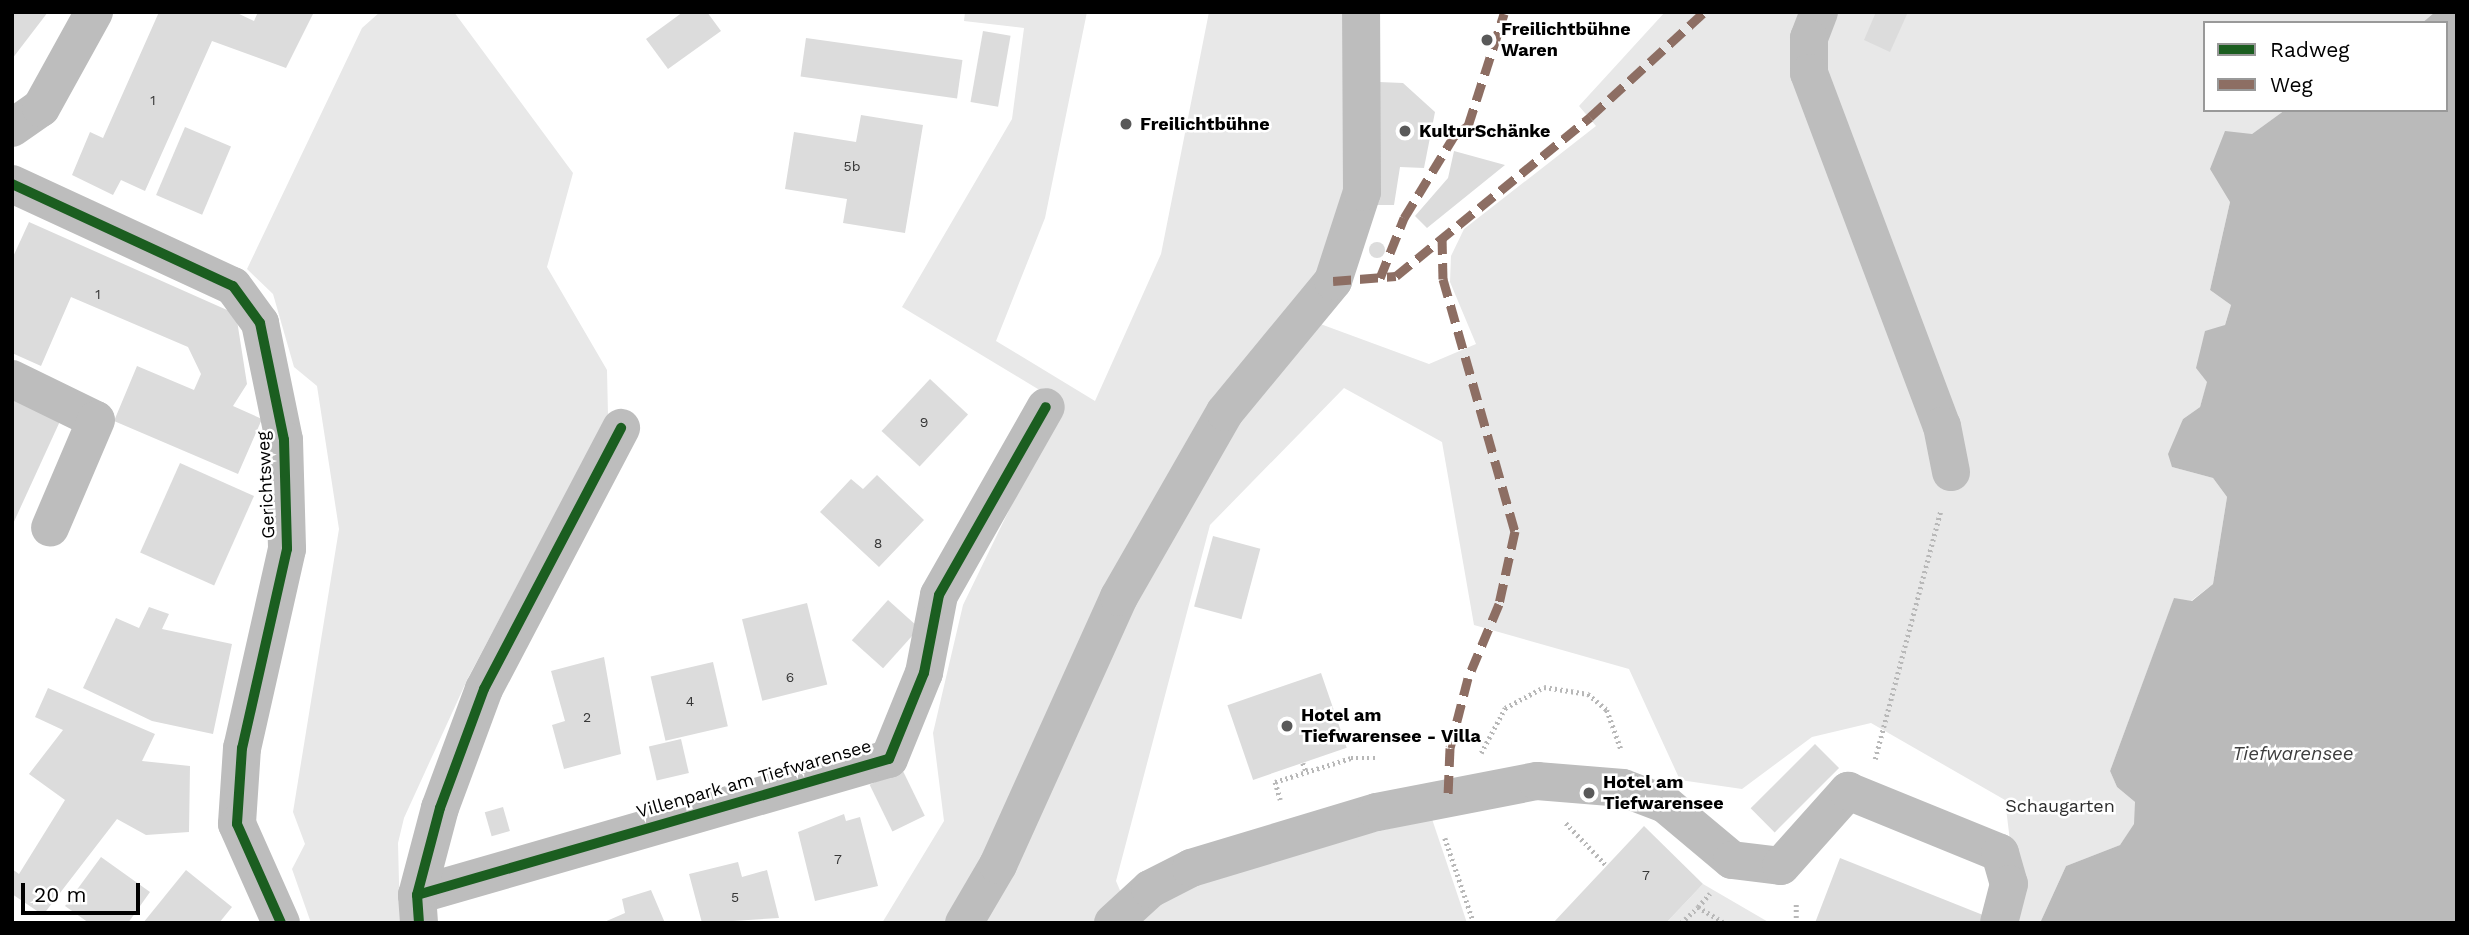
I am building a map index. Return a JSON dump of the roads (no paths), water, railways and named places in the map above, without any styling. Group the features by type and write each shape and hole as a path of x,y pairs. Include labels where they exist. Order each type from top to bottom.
{"street":[{"path":"964,923 998,865 1119,597 1225,412 1333,281 1362,192 1360,12"},
{"path":"1819,12 1809,38 1809,73 1942,426 1951,472"},
{"path":"12,128 41,108 80,20"},
{"name":"Gerichtsweg","path":"12,184 213,277 251,302 284,440 287,549 242,748 237,824 281,923"},
{"path":"12,379 96,420 50,528"},
{"name":"Villenpark am Tiefwarensee","path":"621,428 484,689 440,808 418,909 889,759 924,673 939,595 1046,407"},
{"path":"1113,923 1150,889 1191,868 1479,788 1536,781 1623,788 1665,804 1732,860 1781,866 1848,791 2000,852 2009,884 1999,923"}],"water":[{"name":"Tiefwarensee","path":"2435,12 2457,12 2457,923 2040,923 2066,866 2120,845 2134,824 2135,802 2117,787 2110,771 2174,598 2192,601 2213,584 2227,497 2213,478 2172,467 2168,454 2183,419 2200,407 2207,382 2196,368 2205,331 2225,325 2231,305 2210,290 2230,202 2210,169 2225,131 2252,134 2282,112 2448,112 2448,21 2424,21"}],"place":[{"name":"Freilichtbühne Waren","path":"1487,40"},
{"name":"Freilichtbühne","path":"1126,124"},
{"name":"KulturSchänke","path":"1405,131"},
{"name":"Hotel am Tiefwarensee - Villa","path":"1287,726"},
{"name":"Hotel am Tiefwarensee","path":"1589,793"}],"park label":[{"name":"Schaugarten","path":"2060,806"}]}
